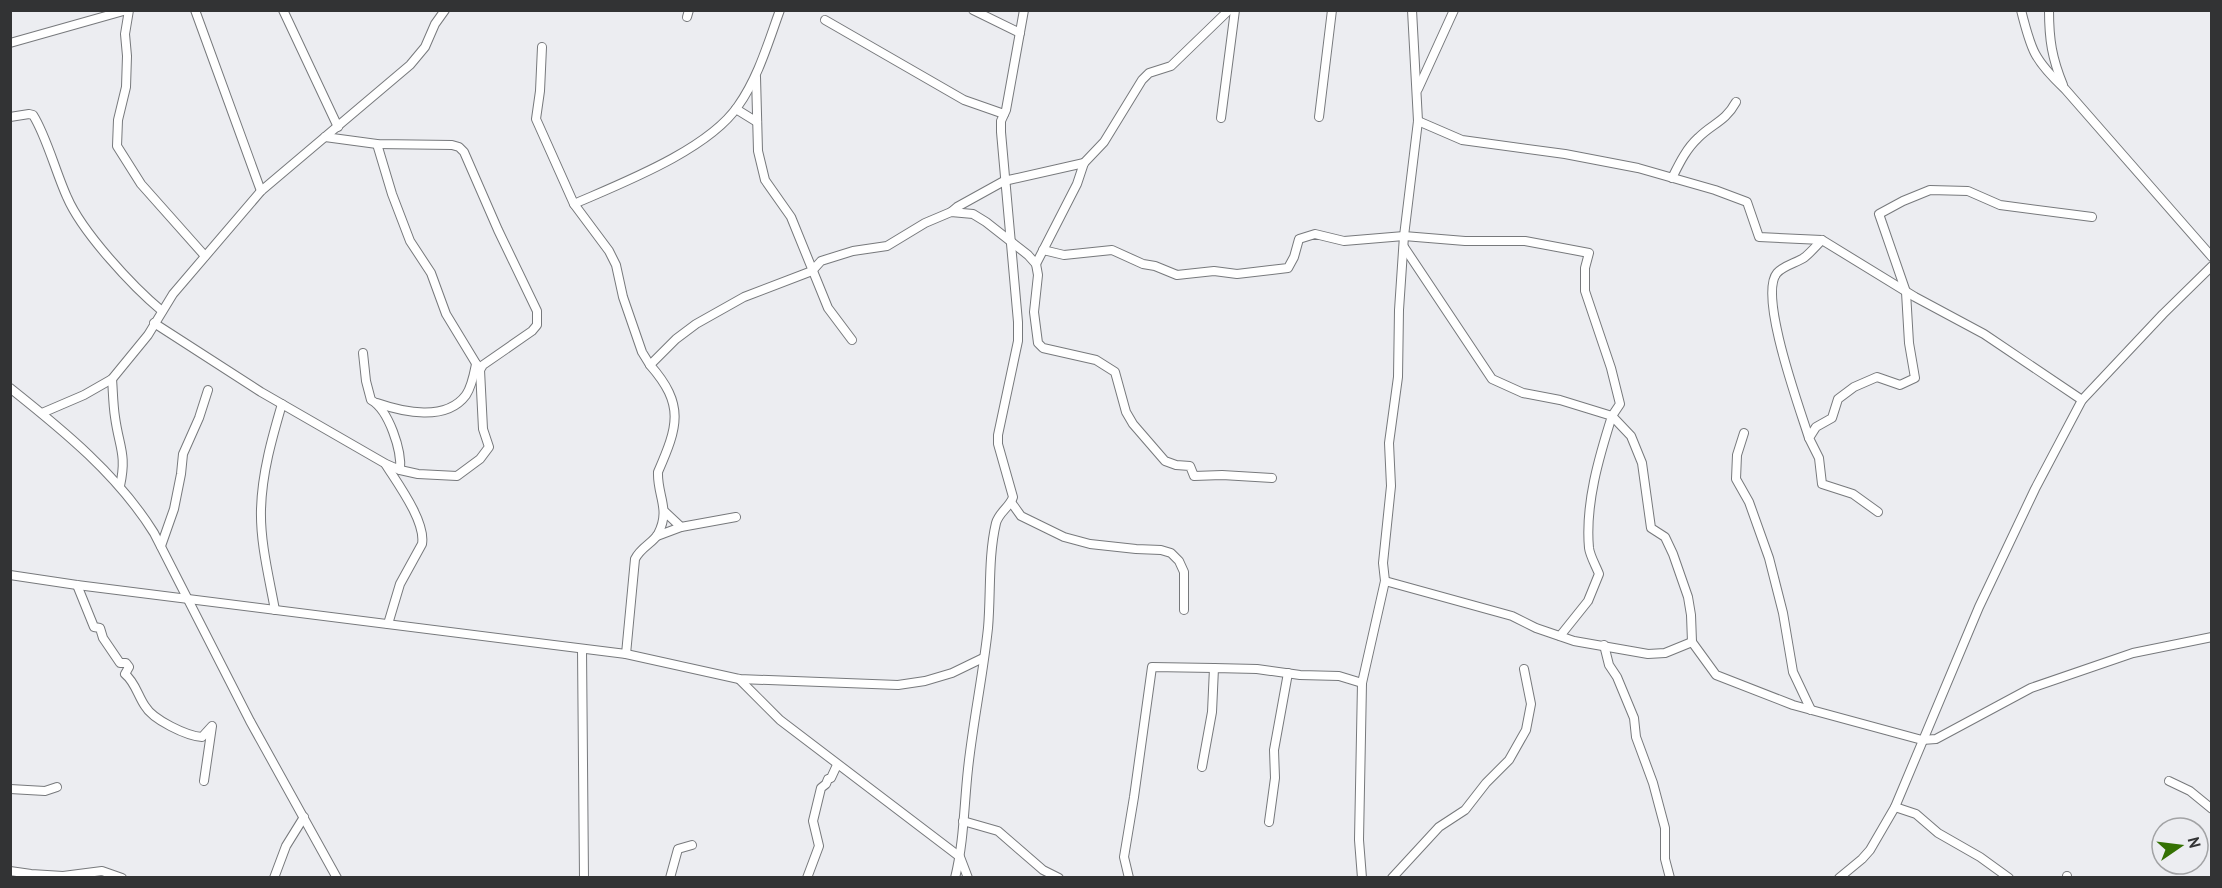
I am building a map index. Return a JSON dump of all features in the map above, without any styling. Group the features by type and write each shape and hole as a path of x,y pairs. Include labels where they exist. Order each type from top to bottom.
{"street":[{"path":"10,43 128,10 125,34 126,87 118,120 117,146 141,183 205,256"},
{"path":"195,10 261,191"},
{"path":"283,10 338,127"},
{"path":"42,413 112,379 148,335 162,311 205,256 261,191 410,65 425,47 435,24 445,10"},
{"path":"574,204 658,167 701,140 736,109 756,74 780,10"},
{"path":"973,10 1020,33"},
{"path":"955,878 960,858 968,767 983,658 996,521 1011,502 1012,490 998,444 1018,341 1001,132 1024,10"},
{"path":"1229,10 1171,66 1149,73 1142,80 1104,142 1084,163 1077,184 1036,264 1038,275 1034,312 1038,343 1043,348 1096,360 1115,372 1126,412 1165,462 1190,466 1194,476 1272,478"},
{"path":"1221,118 1235,10"},
{"path":"1319,117 1332,10"},
{"path":"1362,878 1359,840 1362,683 1385,581 1383,563 1391,486 1389,443 1398,377 1399,310 1404,236 1418,121 1412,10"},
{"path":"1417,92 1454,10"},
{"path":"2021,10 2035,56 2045,70 2065,89 2211,257"},
{"path":"2049,10 2049,39 2053,62 2065,89"},
{"path":"825,20 964,100 1004,114"},
{"path":"542,47 536,119 574,204 609,251 616,265 623,297 642,352 669,393 675,417 675,429 658,471 665,512 657,536"},
{"path":"756,74 758,151 765,180 790,217 828,308 852,340"},
{"path":"1672,178 1684,155 1698,137 1729,114 1736,102"},
{"path":"736,109 757,122"},
{"path":"10,117 33,115 73,210 127,278 162,311"},
{"path":"1418,121 1462,140 1565,154 1638,168 1747,202 1759,237 1822,240 1906,292 1984,334 2082,400"},
{"path":"326,137 377,144 452,144 459,147 464,152 502,240 534,303 538,318 537,325 532,331 478,367 466,395 453,407 438,412 395,409 371,400 363,353"},
{"path":"154,323 282,404 400,471 457,476 480,459 489,447 483,429 478,367 446,314 431,273 410,241 392,194 377,144"},
{"path":"650,365 676,339 696,324 744,297 812,271 821,261 853,251 887,246 1004,181 1084,163"},
{"path":"1809,438 1816,427 1832,418 1838,399 1854,387 1877,377 1900,385 1915,378 1909,343 1906,292 1879,214 1930,190 1968,191 2000,205 2092,217"},
{"path":"951,212 973,214 1010,240 1036,264"},
{"path":"1043,250 1064,255 1112,250 1143,264 1177,275 1214,271 1238,274 1288,268 1299,239 1315,234 1344,241 1404,236 1466,241 1525,241 1589,253 1585,268 1585,291 1611,368 1620,404 1612,416 1603,445 1590,515 1589,550 1599,574 1588,601 1560,636"},
{"path":"1822,240 1806,257 1778,272 1772,283 1771,298 1776,330 1809,438 1819,458 1822,484 1853,494 1878,513"},
{"path":"1404,246 1492,378 1524,393 1560,400 1612,416 1631,436 1642,463 1651,528 1665,537 1688,597 1692,642 1716,675 1811,710 1922,740 1936,739 2031,688 2133,653 2211,637"},
{"path":"808,256 821,261"},
{"path":"1839,878 1870,850 1895,807 1979,608 2035,489 2082,400 2211,266"},
{"path":"112,379 114,416 123,452 124,469 120,486"},
{"path":"10,388 62,429 137,506 250,721 337,878"},
{"path":"160,546 174,509 183,454 199,418 208,390"},
{"path":"275,610 262,529 261,508 268,457 282,404"},
{"path":"377,404 392,431 401,458 400,471"},
{"path":"1744,433 1737,455 1736,479 1749,502 1768,558 1783,613 1793,672 1811,710"},
{"path":"386,464 420,525 423,537 422,544 400,584 388,624"},
{"path":"1011,502 1021,516 1064,537 1090,544 1161,550 1171,553 1185,572 1184,610"},
{"path":"665,512 681,527"},
{"path":"626,654 635,559 639,552 657,536 681,527 736,517"},
{"path":"10,575 626,654 739,679 898,685 952,674 983,658"},
{"path":"1385,581 1512,616 1536,628 1574,641 1648,654 1665,653 1692,642"},
{"path":"77,585 94,627 100,628 103,638 120,663 126,663 129,667 125,674 131,679 147,710 156,718 190,736 202,737 212,726 204,781"},
{"path":"1604,645 1609,665 1617,677 1634,718 1636,737 1653,783 1665,828 1665,859 1670,878"},
{"path":"582,649 584,878"},
{"path":"1129,878 1124,857 1152,667 1257,669 1339,676 1362,683"},
{"path":"1202,767 1212,712 1214,668"},
{"path":"1392,878 1439,827 1465,810 1486,783 1509,760 1526,730 1532,704 1524,669"},
{"path":"1269,822 1275,777 1274,750 1288,673"},
{"path":"739,679 780,720 960,858 968,878"},
{"path":"807,878 819,846 813,821 821,788 831,778 837,765"},
{"path":"2169,781 2190,791 2211,808"},
{"path":"10,789 45,791 57,787"},
{"path":"1895,807 1916,814 1938,833 1980,857 2009,878"},
{"path":"274,878 286,846 304,818"},
{"path":"963,821 998,831 1043,870 1059,878"},
{"path":"670,878 678,849 692,845"},
{"path":"10,870 63,876 102,871 122,878"}]}
